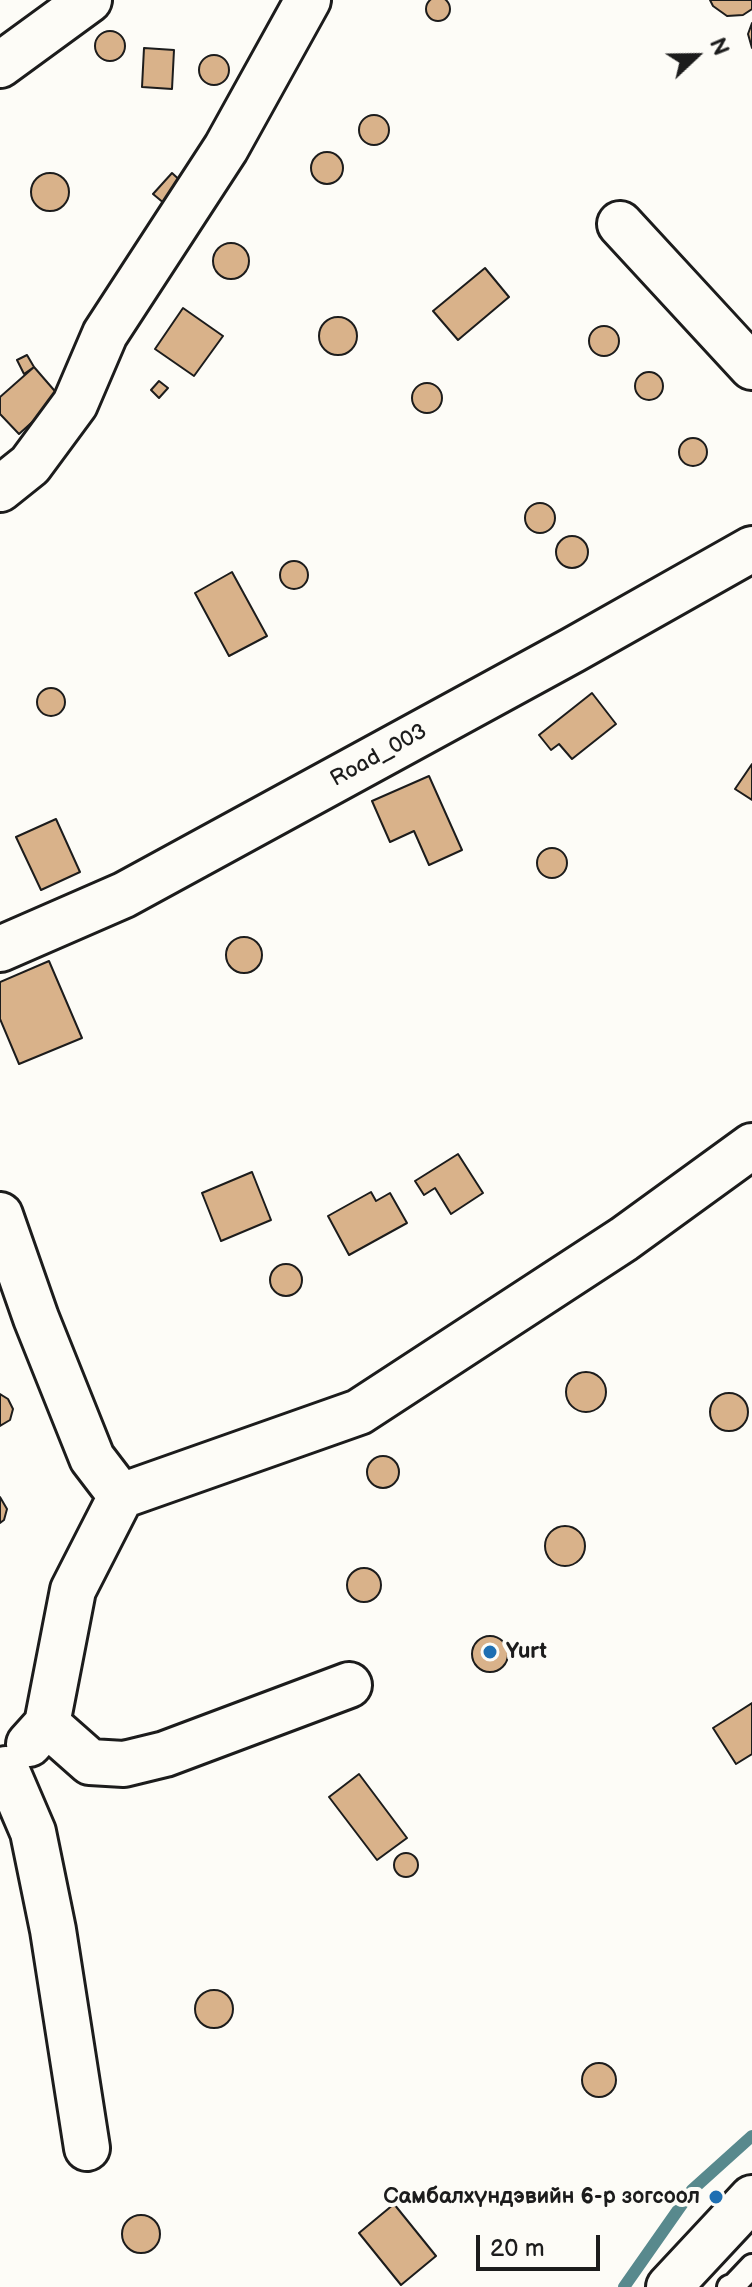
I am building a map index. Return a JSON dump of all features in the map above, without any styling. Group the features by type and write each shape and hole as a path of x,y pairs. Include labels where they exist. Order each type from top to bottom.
{"street":[{"path":"0,65 89,0"},
{"path":"0,489 30,465 75,404 105,334 226,148 308,0"},
{"path":"620,224 752,367"},
{"name":"Road_003","path":"0,949 124,895 752,549"},
{"path":"87,2148 53,1930 33,1832 3,1773 47,1724 73,1590 121,1496 359,1412 624,1239 752,1146"},
{"path":"0,1215 36,1318 92,1458 121,1496"},
{"path":"47,1724 90,1762 124,1764 165,1754 349,1685"},
{"path":"674,2286 752,2198"}],"lane":[{"path":"729,2287 752,2266"}],"building":[{"path":"438,-3 446,1 450,9 446,17 438,21 430,17 426,9 430,1"},
{"path":"710,0 752,0 752,9 743,15 727,16"},
{"path":"752,23 752,48 748,34"},
{"path":"110,31 121,35 125,46 121,57 110,61 99,57 95,46 99,35"},
{"path":"144,48 174,50 172,89 142,87"},
{"path":"214,55 225,59 229,70 225,81 214,85 203,81 199,70 203,59"},
{"path":"374,115 385,119 389,130 385,141 374,145 363,141 359,130 363,119"},
{"path":"327,152 338,157 343,168 338,179 327,184 316,179 311,168 316,157"},
{"path":"50,173 63,179 69,192 63,205 50,211 37,205 31,192 37,179"},
{"path":"172,173 184,184 165,204 153,194"},
{"path":"231,243 244,248 249,261 244,274 231,279 218,274 213,261 218,248"},
{"path":"485,268 509,297 458,340 433,311"},
{"path":"183,308 223,336 194,376 155,349"},
{"path":"338,317 351,323 357,336 351,349 338,355 325,349 319,336 325,323"},
{"path":"604,326 615,330 619,341 615,352 604,356 593,352 589,341 593,330"},
{"path":"27,355 34,367 24,374 17,360"},
{"path":"34,367 60,397 19,434 0,414 0,397"},
{"path":"649,372 659,376 663,386 659,396 649,400 639,396 635,386 639,376"},
{"path":"159,381 168,388 159,398 151,390"},
{"path":"427,383 433,384 441,392 441,404 433,412 427,413 421,412 413,404 412,398 413,392 421,384"},
{"path":"693,438 703,442 707,452 703,462 693,466 683,462 679,452 683,442"},
{"path":"540,503 551,507 555,518 551,529 540,533 529,529 525,518 529,507"},
{"path":"572,536 583,541 588,552 583,563 572,568 561,563 556,552 561,541"},
{"path":"294,561 304,565 308,575 304,585 294,589 284,585 280,575 284,565"},
{"path":"232,572 267,636 229,656 195,593"},
{"path":"51,688 61,692 65,702 61,712 51,716 41,712 37,702 41,692"},
{"path":"592,693 616,724 572,759 559,744 551,750 539,735"},
{"path":"752,764 752,800 735,789"},
{"path":"429,776 462,850 429,865 414,831 390,842 372,801"},
{"path":"56,819 80,872 41,890 16,837"},
{"path":"552,848 563,852 567,863 563,874 552,878 541,874 537,863 541,852"},
{"path":"244,937 256,943 262,955 256,967 244,973 232,967 226,955 232,943"},
{"path":"49,961 82,1038 19,1064 0,1019 0,982"},
{"path":"458,1154 483,1193 451,1214 435,1188 424,1195 415,1181"},
{"path":"252,1172 271,1220 221,1241 202,1193"},
{"path":"371,1192 376,1201 390,1193 407,1223 349,1255 328,1216"},
{"path":"286,1264 297,1269 302,1280 297,1291 286,1296 275,1291 270,1280 275,1269"},
{"path":"586,1372 600,1378 606,1392 600,1406 586,1412 572,1406 566,1392 572,1378"},
{"path":"729,1393 743,1398 748,1412 743,1426 729,1431 715,1426 710,1412 715,1398"},
{"path":"0,1394 8,1399 13,1409 10,1420 0,1426"},
{"path":"383,1456 394,1461 399,1472 394,1483 383,1488 372,1483 367,1472 372,1461"},
{"path":"0,1497 7,1509 0,1523"},
{"path":"565,1526 579,1532 585,1546 579,1560 565,1566 551,1560 545,1546 551,1532"},
{"path":"364,1568 376,1573 381,1585 376,1597 364,1602 352,1597 347,1585 352,1573"},
{"name":"Yurt","path":"490,1636 503,1641 508,1654 503,1667 490,1672 477,1667 472,1654 477,1641"},
{"path":"752,1703 752,1754 736,1764 713,1728"},
{"path":"359,1774 407,1838 377,1860 329,1797"},
{"path":"406,1853 415,1856 418,1865 415,1874 406,1877 397,1874 394,1865 397,1856"},
{"path":"214,1990 227,1996 233,2009 227,2022 214,2028 201,2022 195,2009 201,1996"},
{"path":"599,2063 611,2068 616,2080 611,2092 599,2097 587,2092 582,2080 587,2068"},
{"path":"394,2204 436,2256 401,2285 359,2233"},
{"path":"141,2215 154,2221 160,2234 154,2247 141,2253 128,2247 122,2234 128,2221"}],"waterway":[{"path":"624,2287 692,2190 752,2136"}],"place":[{"name":"Yurt","path":"490,1652"},
{"name":"Самбалхүндэвийн 6-р зогсоол","path":"716,2197"}]}
